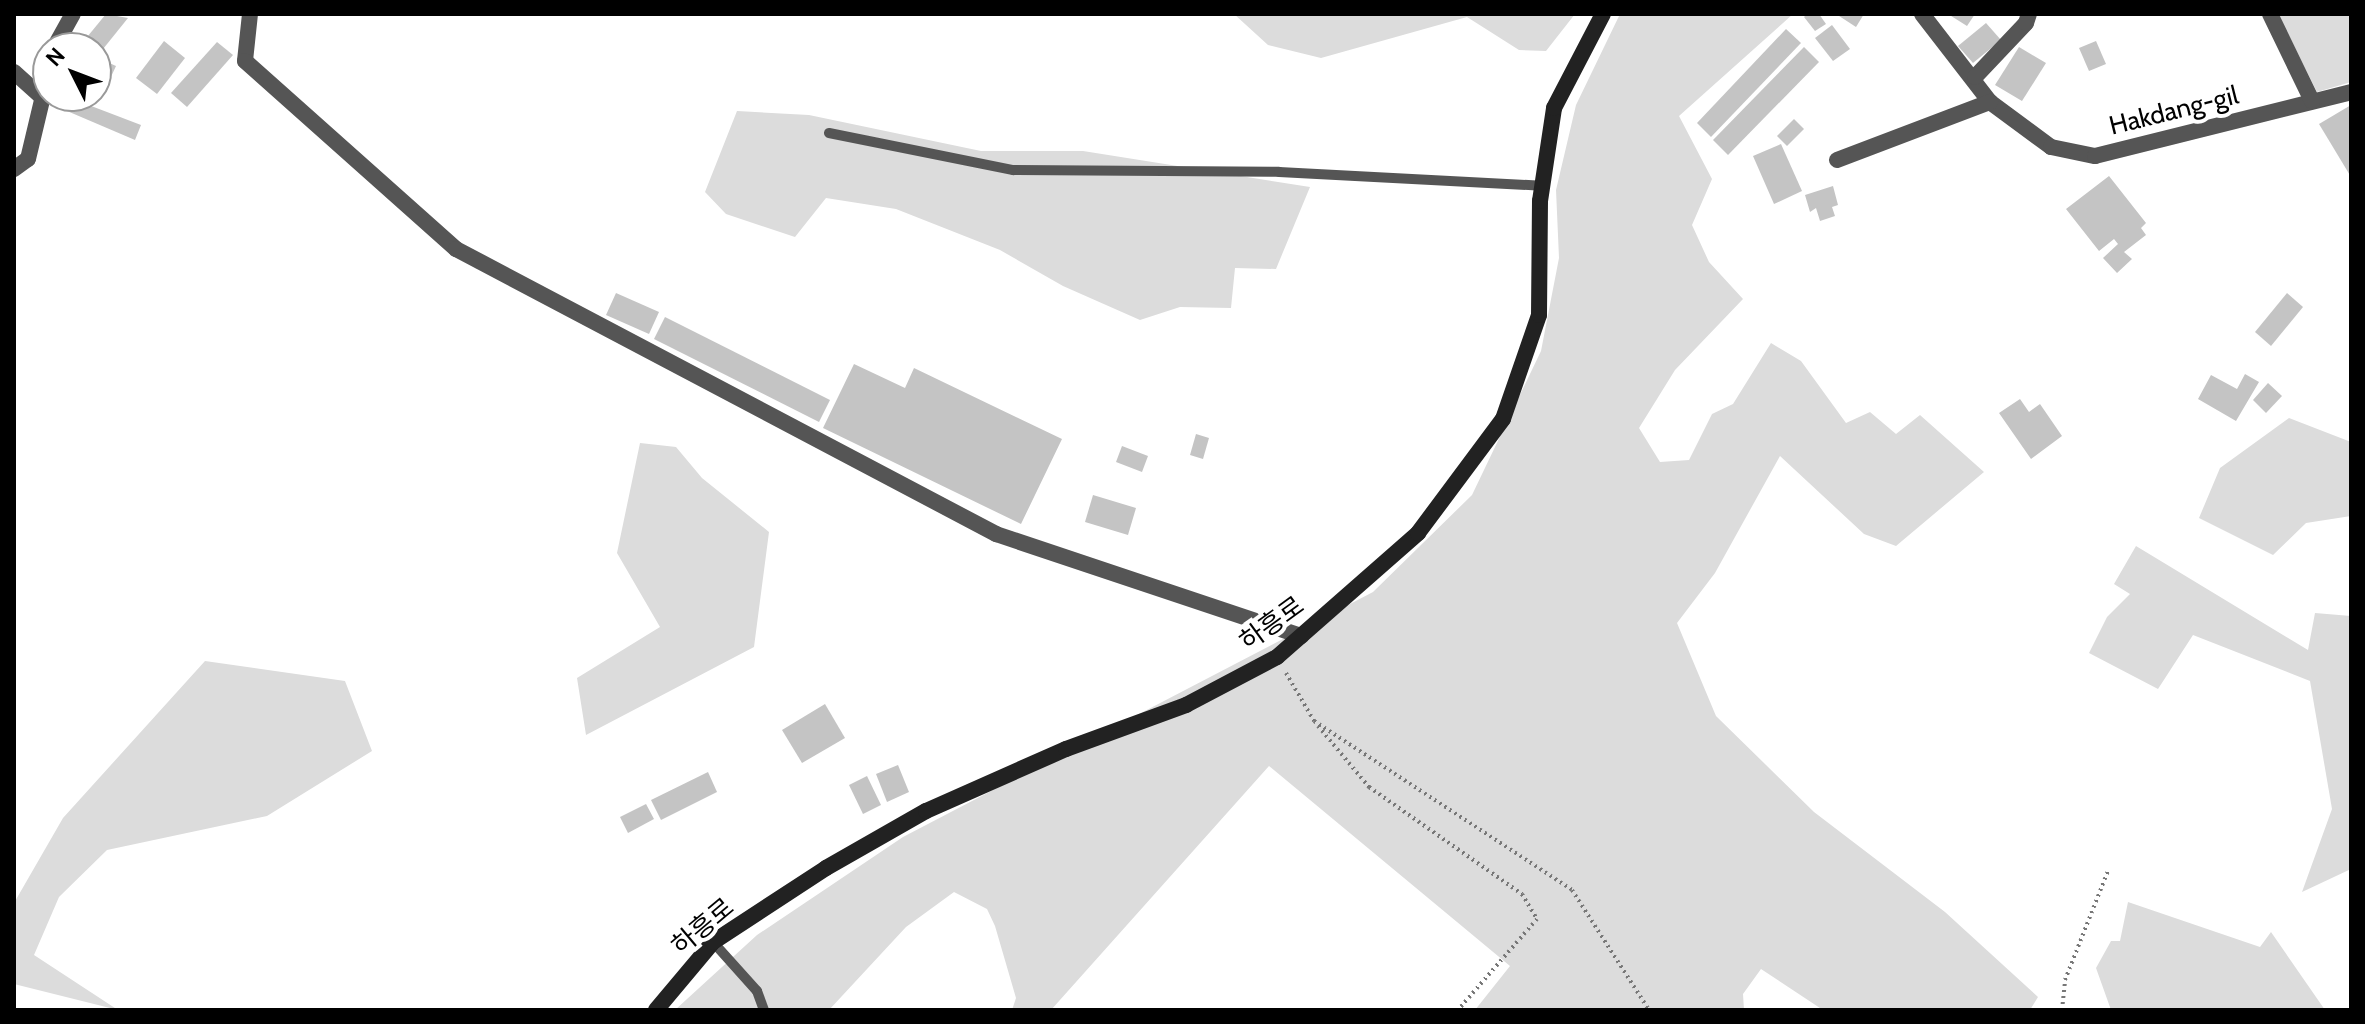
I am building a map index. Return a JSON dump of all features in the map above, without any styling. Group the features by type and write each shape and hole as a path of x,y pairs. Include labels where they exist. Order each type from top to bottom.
{"street":[{"path":"63,32 73,14"},
{"path":"250,14 245,61 456,249 996,534 1301,636"},
{"name":"하흥로","path":"656,1010 713,942 926,811 1066,749 1186,705 1277,657 1418,533 1503,419 1539,315 1542,186 1554,108 1603,14"},
{"name":"Hakdang-gil","path":"1922,14 1975,77 1990,102 2051,147 2095,156 2351,92"},
{"path":"1975,77 2026,23 2029,14"},
{"path":"2270,14 2312,101"},
{"path":"14,72 32,88"},
{"path":"1837,160 1990,102"},
{"path":"14,169 28,159 40,112"}],"lane":[{"path":"829,133 1013,170 1279,172 1542,186"},
{"path":"713,942 757,991 764,1010"}],"path":[{"path":"1277,657 1314,721 1369,787 1522,894 1537,919 1458,1010"},
{"path":"1314,721 1572,890 1649,1010"},
{"path":"2062,1010 2065,980 2108,871"}],"shaded area":[{"path":"1234,14 1575,14 1546,51 1519,50 1467,17 1321,58 1268,45"},
{"path":"1620,14 1793,14 1679,116 1712,179 1692,225 1709,262 1743,299 1675,370 1639,428 1660,462 1689,460 1712,414 1733,404 1771,343 1801,361 1846,423 1870,412 1896,434 1920,415 1984,472 1896,546 1864,534 1780,456 1715,573 1677,623 1716,716 1814,812 1945,912 2038,997 2030,1010 1823,1010 1761,969 1743,994 1744,1010 1475,1010 1510,966 1269,766 1051,1010 1012,1010 1016,998 987,909 954,892 906,927 829,1010 675,1010 757,935 903,837 1373,592 1472,495 1541,351 1559,258 1556,190 1576,105"},
{"path":"2278,14 2351,14 2351,82 2317,92"},
{"path":"737,111 809,115 981,151 1083,151 1310,187 1276,269 1235,268 1231,308 1180,307 1140,320 1063,286 1000,250 896,209 826,198 795,237 726,214 705,192"},
{"path":"2289,418 2351,442 2351,516 2306,523 2273,555 2199,518 2220,468"},
{"path":"640,443 676,447 702,478 769,532 754,647 586,735 577,678 660,627 617,553"},
{"path":"2136,546 2308,650 2315,613 2351,616 2351,869 2302,892 2332,809 2310,681 2193,635 2158,689 2089,653 2107,617 2130,594 2114,584"},
{"path":"205,661 345,681 372,751 267,816 107,850 59,897 34,955 118,1010 14,984 14,903 63,818"},
{"path":"2128,902 2260,947 2271,932 2325,1010 2111,1010 2096,968 2111,941 2120,941"}],"building":[{"path":"106,14 128,18 112,38 112,32 91,32"},
{"path":"1819,14 1826,24 1815,31 1804,17"},
{"path":"1836,14 1864,14 1856,27"},
{"path":"1948,14 1975,14 1967,26"},
{"path":"1986,23 2001,40 1973,63 1958,46"},
{"path":"1832,25 1850,49 1833,61 1815,38"},
{"path":"1786,29 1801,43 1711,137 1697,123"},
{"path":"164,41 185,58 157,94 136,78"},
{"path":"2096,41 2106,64 2089,71 2079,48"},
{"path":"217,42 233,55 187,107 171,93"},
{"path":"1804,47 1819,62 1728,155 1713,140"},
{"path":"2019,47 2046,63 2022,101 1995,85"},
{"path":"2351,105 2351,177 2319,124"},
{"path":"69,112 107,112 141,125 135,140"},
{"path":"1794,119 1804,129 1787,146 1777,136"},
{"path":"1781,144 1802,191 1774,204 1753,156"},
{"path":"2109,176 2146,223 2141,228 2146,235 2124,252 2132,259 2117,273 2103,258 2118,244 2114,239 2099,251 2066,209"},
{"path":"1833,186 1838,205 1832,207 1835,216 1820,221 1816,208 1810,212 1805,195"},
{"path":"616,293 659,312 649,334 606,315"},
{"path":"2287,293 2303,307 2271,346 2255,332"},
{"path":"665,317 830,400 819,422 654,339"},
{"path":"854,364 905,388 914,368 1062,439 1021,524 823,428"},
{"path":"2245,374 2259,382 2236,421 2198,399 2211,375 2237,389"},
{"path":"2268,383 2282,396 2266,413 2253,400"},
{"path":"2020,399 2029,412 2040,404 2062,436 2031,459 1999,413"},
{"path":"1196,434 1209,438 1203,459 1190,455"},
{"path":"1122,446 1148,456 1142,472 1116,462"},
{"path":"1093,495 1136,508 1128,535 1085,522"},
{"path":"825,704 845,738 802,763 782,730"},
{"path":"898,765 909,792 887,802 876,774"},
{"path":"708,772 717,792 661,820 651,800"},
{"path":"867,776 881,805 863,814 849,785"},
{"path":"646,804 654,819 628,833 620,817"}]}
